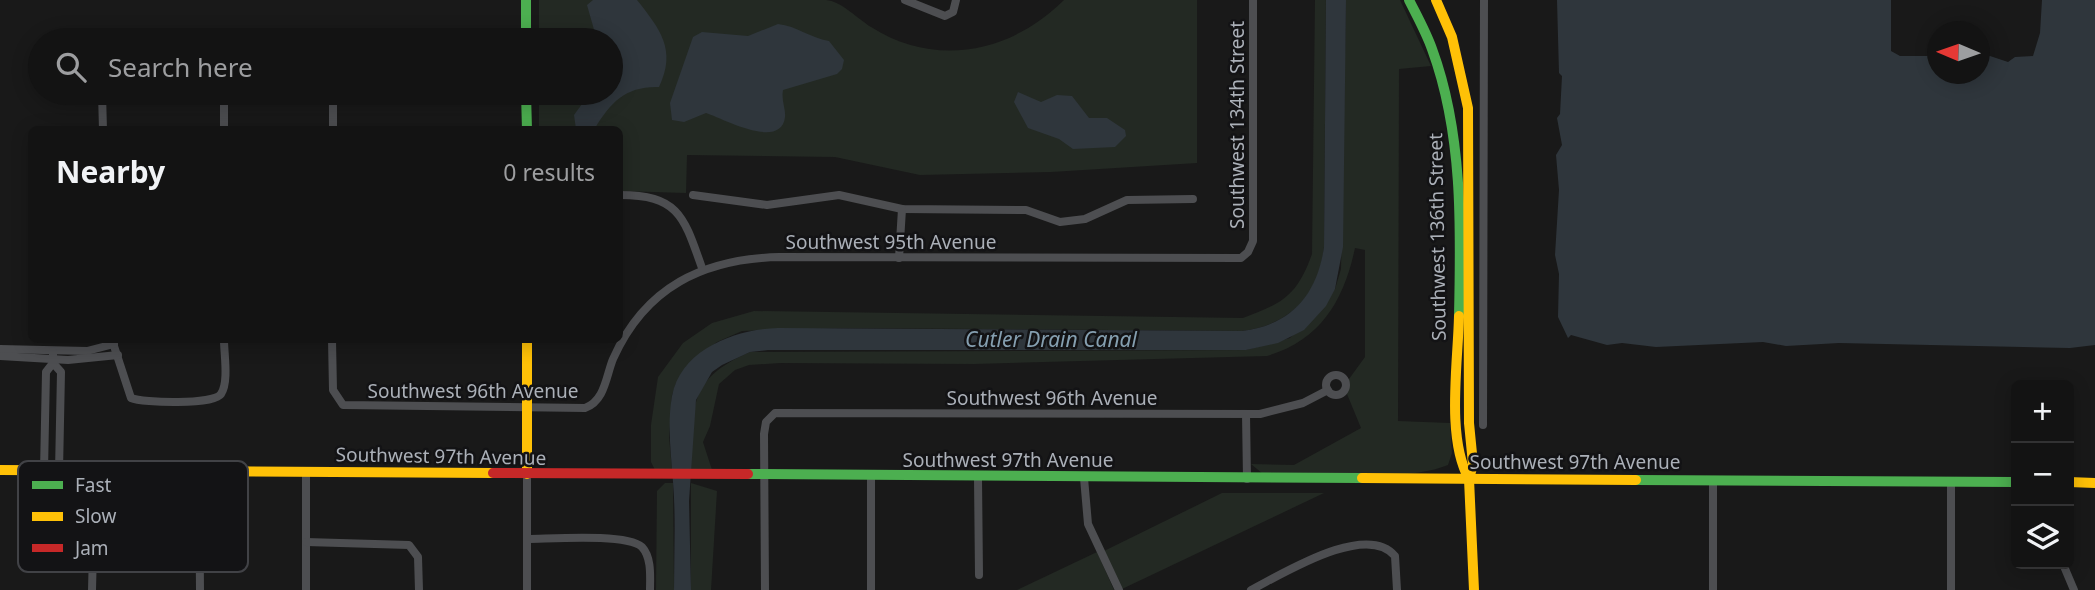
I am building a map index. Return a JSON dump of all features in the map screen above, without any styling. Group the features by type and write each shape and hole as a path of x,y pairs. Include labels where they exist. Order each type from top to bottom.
{"street":[{"path":"526,0 526,28"},
{"path":"905,0 946,16 953,12 956,0"},
{"name":"Southwest 134th Street","path":"1250,250 1253,235 1253,0"},
{"name":"Southwest 136th Street","path":"1409,0 1430,39 1442,76 1455,141 1457,433 1460,463 1469,479"},
{"name":"Southwest 136th Street","path":"1436,0 1452,37 1468,108 1469,411 1473,464 1469,479 1474,590"},
{"path":"1483,425 1484,0"},
{"path":"102,105 103,126"},
{"path":"224,105 224,126"},
{"path":"333,105 333,126"},
{"path":"526,105 527,126"},
{"path":"623,195 650,196 673,208 683,222 702,268"},
{"name":"Southwest 95th Avenue","path":"693,195 767,205 839,195 902,209 1026,210 1060,222 1085,219 1127,200 1193,199"},
{"path":"899,258 902,209"},
{"name":"Southwest 95th Avenue","path":"623,341 637,318 674,285 702,268 752,258 1228,260 1241,258 1250,250"},
{"path":"0,356 91,359 115,347 127,392 134,399 202,401 220,396 224,384 224,343"},
{"name":"Southwest 96th Avenue","path":"332,343 332,390 337,401 345,406 584,408 598,399"},
{"path":"527,343 527,590"},
{"name":"Southwest 95th Avenue","path":"598,399 622,343"},
{"path":"0,349 53,358"},
{"path":"44,461 46,372 53,358"},
{"path":"53,358 61,372 59,461"},
{"path":"45,385 61,386"},
{"name":"Southwest 96th Avenue","path":"765,476 765,428 772,414 1246,414 1285,409 1328,390"},
{"path":"1246,414 1247,479"},
{"name":"Southwest 97th Avenue","path":"0,470 18,470"},
{"name":"Southwest 97th Avenue","path":"248,471 978,478 2011,482"},
{"path":"306,471 306,590"},
{"path":"765,476 765,590"},
{"path":"871,476 871,590"},
{"path":"978,478 978,575"},
{"path":"1084,478 1088,524 1119,590"},
{"path":"1713,481 1713,590"},
{"path":"1951,482 1951,590"},
{"path":"2074,482 2095,483"},
{"path":"527,539 627,541 644,549 649,561 650,590"},
{"path":"306,542 410,545 418,557 419,590"},
{"path":"1251,590 1334,549 1371,546 1386,549 1396,558 1397,590"},
{"path":"2065,569 2074,590"},
{"path":"92,572 92,590"},
{"path":"200,572 200,590"}],"shaded area":[{"path":"539,0 826,0 843,7 895,40 921,48 972,49 997,43 1020,32 1043,18 1064,0 1197,0 1197,163 1051,172 920,175 835,157 687,155 686,193 623,191 623,126 539,126 539,105 623,105 623,28 539,28"},
{"path":"1315,0 1326,0 1324,247 1316,280 1309,293 1288,314 1259,328 1242,331 839,328 742,331 717,342 697,357 676,383 672,395 669,437 672,469 655,470 651,462 651,425 658,377 683,343 712,323 754,311 1243,318 1269,308 1287,296 1301,280 1312,254"},
{"path":"1346,0 1400,0 1431,66 1399,69 1398,421 1450,423 1452,453 1448,465 1408,474 1358,476 1263,474 1251,464 1294,465 1361,428 1347,394 1349,379 1365,357 1365,250 1355,248 1344,285 1327,316 1302,340 1267,356 974,364 749,365 735,370 719,384 710,426 703,442 712,470 691,469 694,412 704,385 729,362 750,352 1246,350 1290,338 1335,289 1341,269"},
{"path":"665,483 673,483 674,590 656,590 657,491"},
{"path":"691,483 717,491 711,590 691,590"},
{"path":"1222,493 1324,493 1122,589 1104,551"},
{"path":"1097,552 1114,590 1017,590"}],"water":[{"path":"593,0 637,0 659,31 666,51 664,74 659,87 637,89 623,96 623,28 594,28 587,5"},
{"name":"Cutler Drain Canal","path":"1326,0 1346,0 1343,247 1335,289 1326,306 1304,330 1278,343 1246,350 750,352 712,372 696,400 689,501 691,590 674,590 670,428 672,396 677,380 686,366 698,354 728,338 745,332 778,328 1242,331 1274,322 1299,305 1315,280 1324,247"},
{"path":"1557,0 1891,0 1891,51 1900,56 1927,56 1927,84 1990,84 1990,56 2008,62 2015,57 2033,56 2040,33 2042,0 2095,0 2095,345 2070,348 1839,343 1786,346 1763,342 1656,347 1622,343 1607,345 1571,335 1568,338 1558,317 1559,274 1555,255 1559,190 1556,155 1562,145 1557,118 1560,114 1562,76 1559,73"},
{"path":"778,24 829,41 844,60 842,69 837,74 783,90 785,117 781,127 773,131 750,130 706,113 684,122 672,120 670,103 693,37 702,32 748,36"},
{"path":"1018,92 1041,102 1057,95 1072,96 1089,118 1107,118 1125,130 1126,136 1115,147 1073,149 1059,139 1028,128 1014,102"},
{"path":"581,105 612,105 596,126 576,126 574,115"}],"traffic: fast":[{"path":"526,0 526,28"},
{"path":"1409,0 1432,49 1450,114 1460,215 1459,316"},
{"path":"526,105 527,126"},
{"path":"748,474 1362,478"},
{"path":"1636,480 2011,482"}],"traffic: slow":[{"path":"1436,0 1452,37 1468,108 1469,423 1473,464 1469,479 1474,590"},
{"path":"1459,316 1455,422 1462,462 1469,479"},
{"path":"527,343 527,474"},
{"path":"0,470 18,470"},
{"path":"248,472 493,473"},
{"path":"1362,478 1636,480"},
{"path":"2074,482 2095,483"}],"traffic: jam":[{"path":"493,473 748,474"}]}
